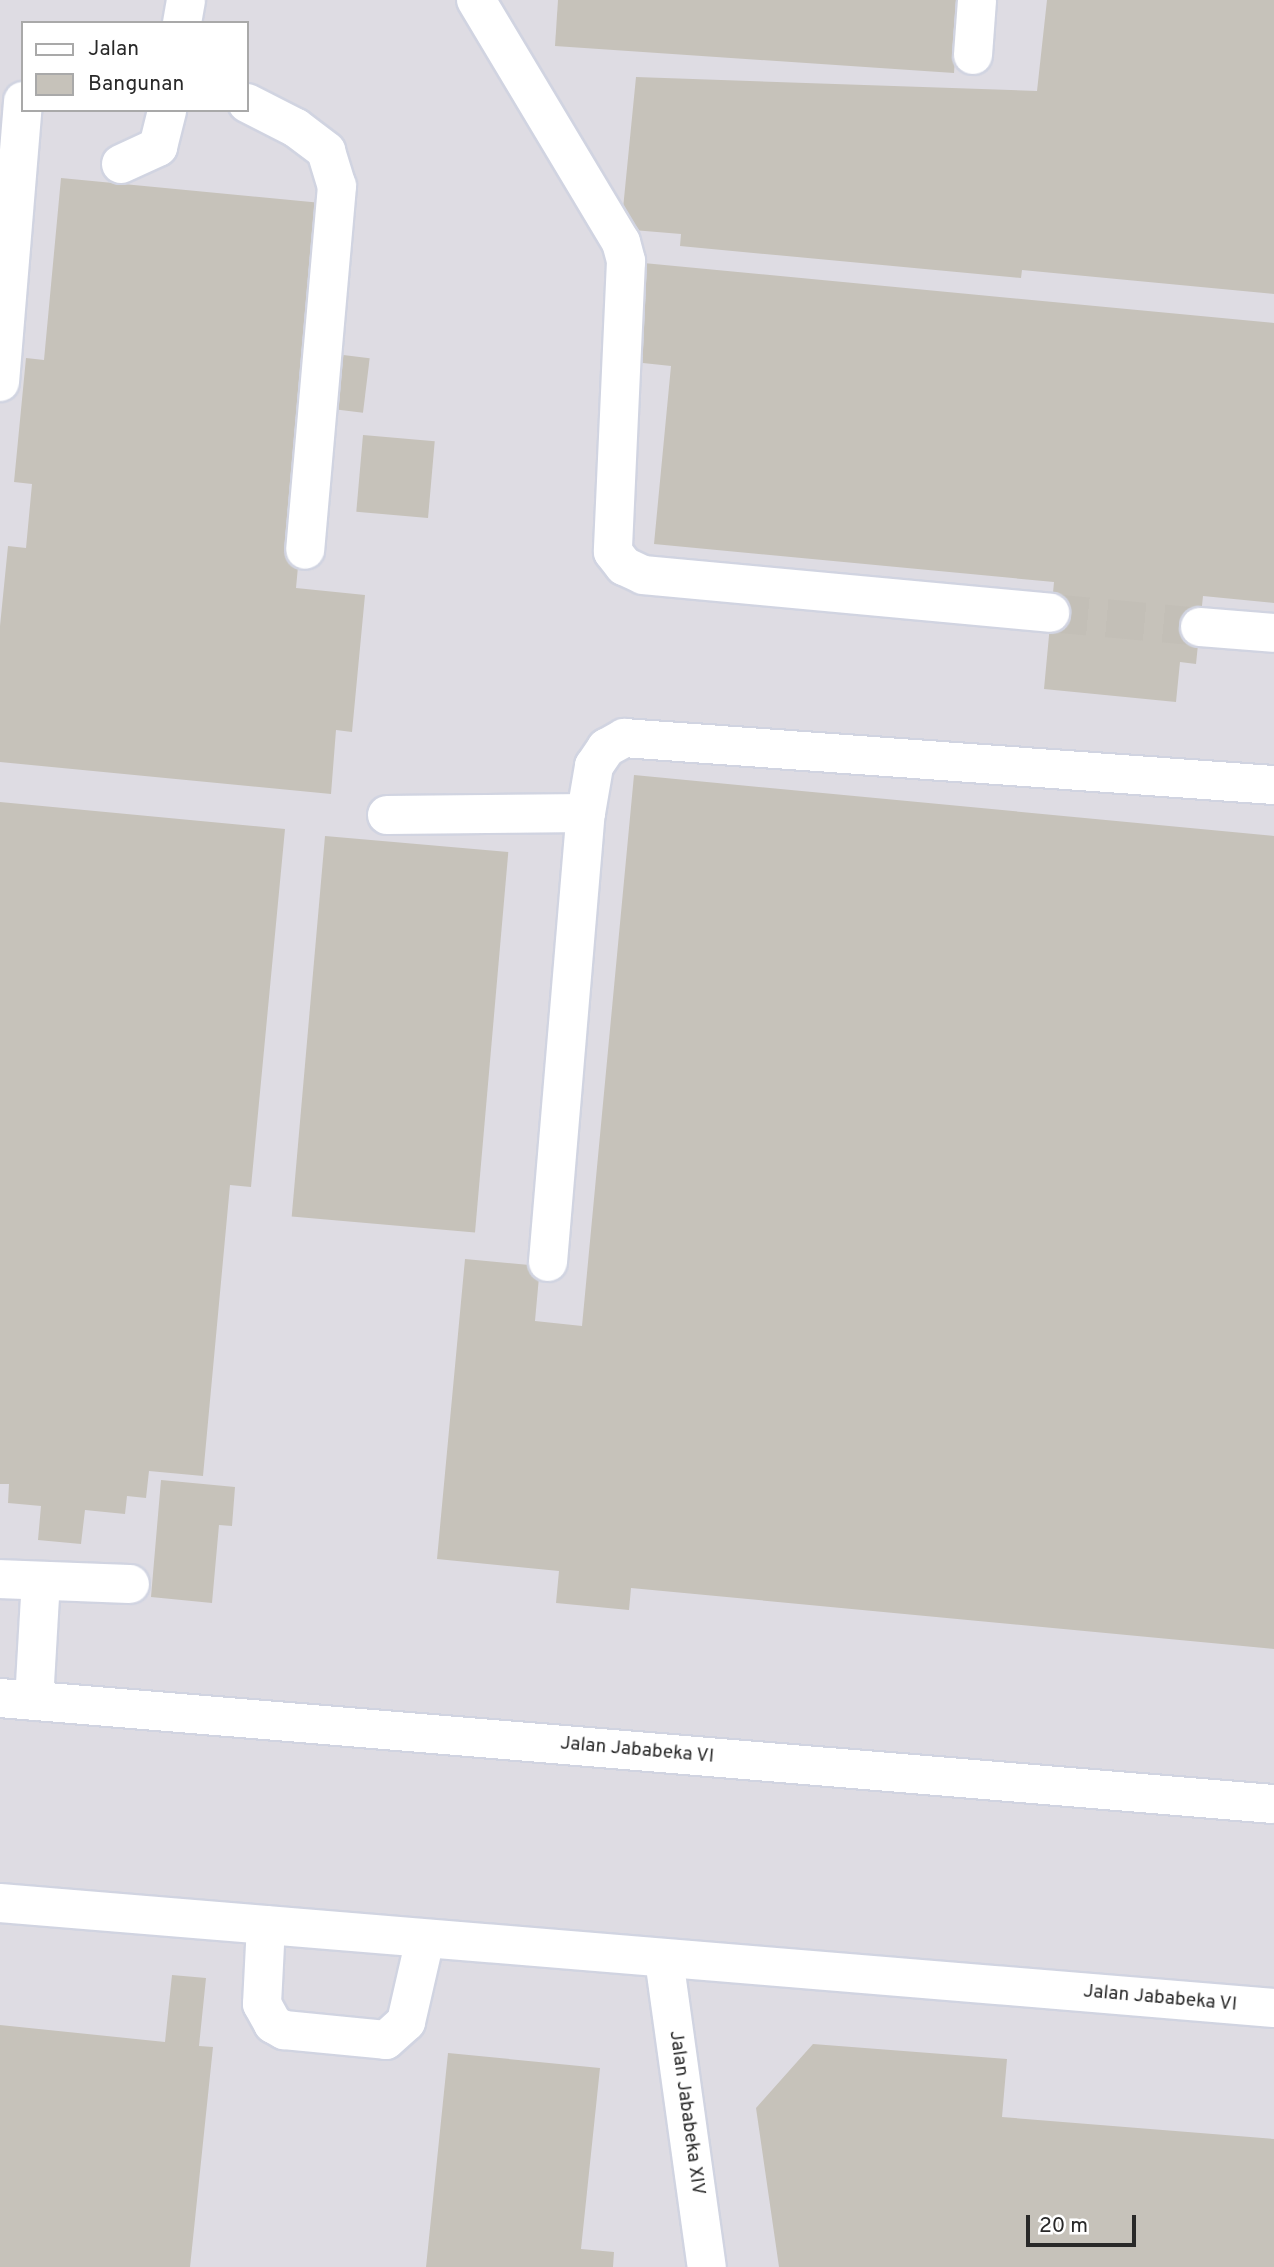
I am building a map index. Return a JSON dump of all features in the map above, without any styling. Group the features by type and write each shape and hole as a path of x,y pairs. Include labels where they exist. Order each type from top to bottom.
{"street":[{"path":"182,21 186,0"},
{"path":"476,0 621,242 626,261 614,552 624,566 643,575 1050,613"},
{"path":"973,55 977,0"},
{"path":"248,104 296,128 326,151 337,186 305,550"},
{"path":"0,382 22,112"},
{"path":"121,164 158,147 167,112"},
{"path":"1200,627 1274,633"},
{"path":"548,1262 586,813 594,766 607,748 624,738 1274,785"},
{"path":"387,815 586,813"},
{"path":"0,1579 130,1584"},
{"path":"17,1700 41,1581"},
{"name":"Jalan Jababeka VI","path":"17,1700 1274,1804"},
{"name":"Jalan Jababeka VI","path":"0,1903 1274,2008"},
{"path":"266,1925 262,2004 273,2024 284,2030 386,2040 406,2022 425,1939"},
{"name":"Jalan Jababeka XIV","path":"664,1959 707,2267"}],"shaded area":[{"path":"0,0 1274,0 1274,2267 0,2267"}],"building":[{"path":"558,0 959,0 954,73 555,46"},
{"path":"1047,0 1274,0 1274,294 1022,270 1021,278 680,246 681,234 621,229 636,77 1037,91"},
{"path":"61,178 332,204 296,588 365,595 352,732 336,730 331,794 0,762 0,626 8,546 26,548 32,484 14,482 26,358 44,360"},
{"path":"633,262 1274,323 1274,603 1203,596 1196,664 1180,662 1176,702 1044,689 1054,582 654,544 671,366 624,361"},
{"path":"327,353 370,358 363,413 320,408"},
{"path":"363,435 435,441 428,518 356,512"},
{"path":"634,775 1274,836 1274,1649 631,1588 629,1610 556,1603 559,1571 437,1559 465,1259 540,1266 535,1321 582,1326"},
{"path":"0,802 285,829 251,1187 230,1185 203,1476 149,1471 146,1498 127,1496 125,1514 85,1510 81,1544 38,1540 41,1506 8,1503 9,1484 0,1484"},
{"path":"325,836 508,852 475,1233 292,1217"},
{"path":"161,1480 235,1487 232,1526 219,1525 212,1603 151,1597"},
{"path":"172,1975 206,1978 199,2046 213,2047 190,2267 0,2267 0,2025 165,2042"},
{"path":"813,2044 1007,2059 1002,2117 1274,2139 1274,2267 779,2267 756,2108"},
{"path":"448,2053 600,2068 581,2249 614,2252 613,2267 426,2267"}],"tunnel":[{"path":"1050,613 1200,627"}]}
